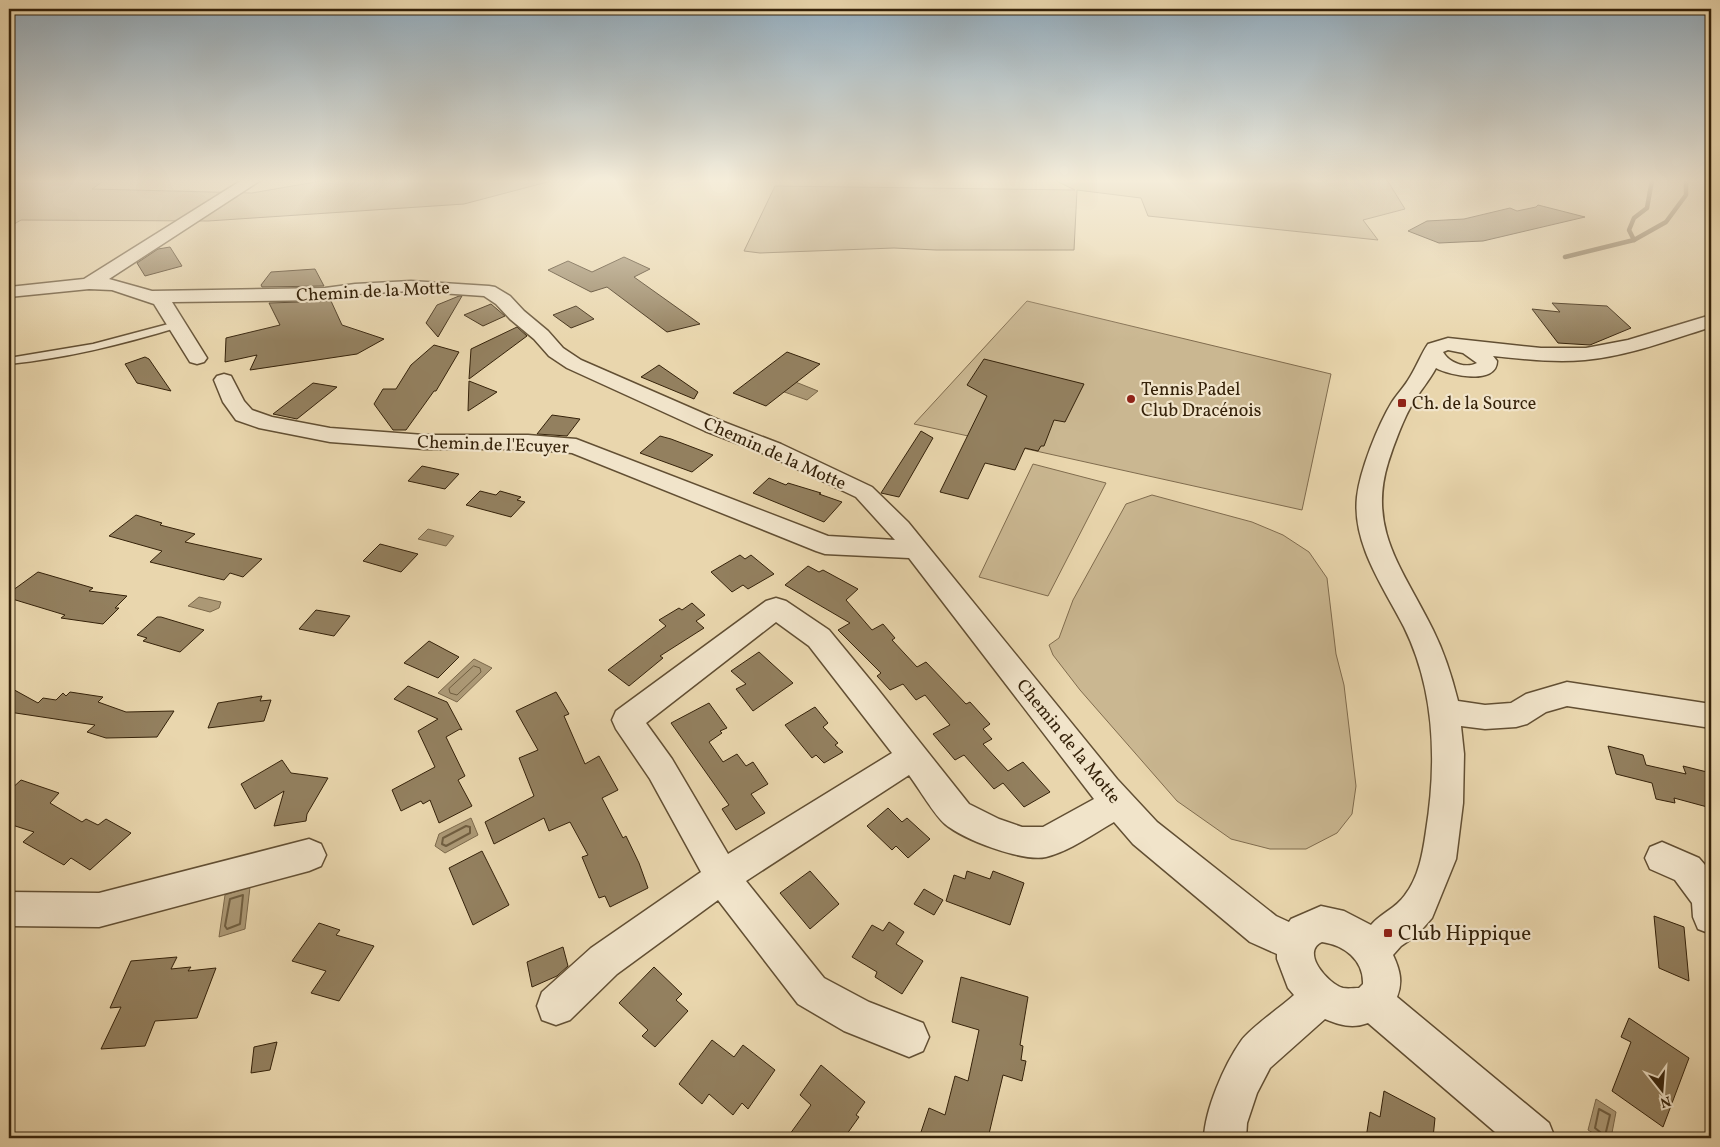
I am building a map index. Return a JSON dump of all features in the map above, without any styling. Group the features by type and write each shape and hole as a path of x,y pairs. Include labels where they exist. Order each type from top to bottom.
{"street":[{"path":"89,284 169,234"},
{"path":"9,292 89,284 114,285 161,300 198,358"},
{"name":"Chemin de la Motte","path":"276,296 325,294 355,289 402,286 464,288 489,291 503,300 517,315 541,335 556,352 574,364 713,426 773,449 864,492 899,528 1118,802 1145,833 1263,929 1295,944"},
{"path":"150,297 276,296"},
{"path":"1373,952 1388,933 1404,923 1419,906 1439,859 1447,803 1448,754 1445,712 1438,676 1432,657 1380,556 1371,528 1369,498 1376,463 1402,403 1420,379 1436,347 1446,344 1562,356 1606,352 1711,321"},
{"path":"1463,346 1479,353 1487,361"},
{"path":"1420,379 1437,372 1457,369 1478,371 1487,365 1487,361 1493,357 1511,351"},
{"path":"1433,352 1438,360 1457,369"},
{"name":"Chemin de l'Ecuyer","path":"224,380 234,402 244,415 267,423 330,435 424,442 528,442 576,446 825,545 916,550"},
{"path":"909,1037 858,1017 811,991 722,877 661,769 627,720 776,608 819,638 866,694 911,756 957,814 991,832 1022,842 1045,842 1073,829 1118,802"},
{"path":"1445,712 1485,717 1516,715 1537,702 1567,694 1711,716"},
{"path":"556,1006 604,961 722,877 911,756"},
{"path":"9,909 98,910 308,855"},
{"path":"1662,858 1687,869 1709,897 1711,917"},
{"path":"1321,924 1334,925 1349,931 1362,940 1373,952 1380,966 1383,979 1380,992 1373,1002 1358,1008 1340,1006 1321,996 1308,985 1299,971 1294,957 1295,944 1300,934 1309,927 1321,924"},
{"path":"1226,1138 1226,1123 1240,1084 1256,1054 1321,996"},
{"path":"1373,1002 1534,1138"}],"lane":[{"path":"9,361 67,354 178,329"}],"shaded area":[{"path":"752,234 1075,234 1074,250 936,250 894,248 760,253 744,251"},
{"path":"1316,234 1373,234 1378,240"},
{"name":"Tennis Padel Club Dracénois","path":"1027,301 1331,374 1302,510 914,424"},
{"path":"1033,464 1106,483 1048,596 979,577"},
{"path":"1152,495 1252,522 1283,535 1309,552 1327,578 1336,654 1344,685 1356,786 1352,814 1337,833 1306,849 1270,849 1231,839 1177,801 1080,690 1053,655 1049,645 1059,638 1073,600 1126,504"}],"water":[{"path":"788,379 818,391 807,400 776,389"},
{"path":"428,529 454,536 446,546 418,539"},
{"path":"199,597 221,602 219,608 210,612 188,606"},
{"path":"474,659 492,668 457,702 438,693"},
{"path":"471,818 478,835 445,853 435,846 439,834"},
{"path":"250,887 245,929 219,937 225,895"},
{"path":"1596,1099 1616,1112 1611,1138 1601,1138 1588,1130"}],"building":[{"path":"1415,234 1515,234 1483,241 1439,243"},
{"path":"170,247 182,266 145,276 137,263 158,249"},
{"path":"624,257 650,269 634,277 700,324 667,332 607,287 591,292 548,270 568,261 592,272"},
{"path":"315,269 324,286 262,287 261,285 271,272"},
{"path":"462,296 438,337 426,323 437,305"},
{"path":"331,301 342,325 384,339 357,354 250,370 257,355 225,362 226,338 280,325 269,303"},
{"path":"1552,303 1607,306 1631,328 1590,345 1558,343 1532,309 1560,312"},
{"path":"491,304 505,316 483,326 464,315"},
{"path":"576,306 594,319 571,328 553,315"},
{"path":"517,327 527,336 469,379 471,349"},
{"path":"434,345 459,352 436,391 434,391 406,430 393,430 374,404 383,389 396,389 411,365"},
{"path":"787,352 820,364 766,406 733,393"},
{"path":"145,357 149,359 171,391 137,383 125,364"},
{"path":"984,359 1084,384 1065,422 1054,420 1044,446 1041,446 1038,451 1025,448 1015,470 985,463 968,499 940,492 987,396 967,385"},
{"path":"659,365 698,392 694,399 641,377"},
{"path":"469,381 497,392 468,411"},
{"path":"313,383 337,387 297,419 273,414"},
{"path":"552,415 580,419 567,436 537,434"},
{"path":"921,431 933,438 899,497 881,493"},
{"path":"660,436 713,455 692,472 640,453"},
{"path":"422,466 459,474 445,489 408,481"},
{"path":"769,478 786,485 788,483 821,493 819,494 842,502 824,522 753,493"},
{"path":"480,491 496,495 500,491 521,497 517,500 525,502 511,517 466,505"},
{"path":"136,515 162,523 160,525 195,534 185,542 262,559 243,577 230,573 224,580 150,562 162,551 109,536"},
{"path":"380,544 418,554 401,572 363,561"},
{"path":"740,555 745,559 751,555 774,574 748,589 743,585 732,592 711,572"},
{"path":"808,566 819,572 823,570 858,589 846,600 872,630 883,624 895,638 892,640 917,667 926,662 966,704 970,702 990,724 983,729 992,739 983,744 1008,771 1023,762 1050,792 1024,807 1003,783 994,789 964,755 955,760 933,734 950,725 925,695 916,700 903,684 890,690 877,676 881,673 838,630 850,623 785,585"},
{"path":"38,572 93,588 89,591 127,596 115,608 119,608 103,624 61,618 65,615 9,598 9,593"},
{"path":"692,603 705,615 696,621 704,628 660,656 663,658 629,686 608,670 666,626 659,620 679,608 682,610"},
{"path":"316,610 350,616 334,636 299,629"},
{"path":"157,617 204,630 180,652 143,641 147,638 137,635"},
{"path":"429,641 459,657 438,678 404,663"},
{"path":"759,652 793,683 753,711 736,689 746,684 731,671"},
{"path":"408,686 447,702 462,730 460,729 446,737 465,776 458,780 472,806 439,823 430,800 423,804 421,801 401,811 392,790 435,767 418,731 438,719 394,699"},
{"path":"9,687 38,703 43,698 56,700 63,693 66,696 70,692 103,697 98,702 126,712 174,711 157,737 106,738 87,732 95,725 9,712"},
{"path":"556,692 569,714 564,716 585,764 599,756 618,790 602,798 623,838 626,836 648,888 610,907 605,896 599,898 582,857 588,855 570,822 549,831 544,818 494,844 485,822 534,796 519,758 538,750 516,711"},
{"path":"262,696 260,701 271,700 264,721 208,728 218,703"},
{"path":"709,703 727,728 720,731 722,733 709,742 723,762 737,754 746,766 753,762 768,784 751,794 765,813 736,830 722,809 729,805 671,723"},
{"path":"815,707 828,723 823,727 838,743 835,745 843,752 824,763 816,755 812,758 785,725"},
{"path":"1608,746 1643,755 1646,765 1686,774 1683,766 1711,773 1711,808 1674,798 1675,803 1656,799 1652,783 1616,774"},
{"path":"282,760 291,773 328,778 307,814 306,821 274,826 284,791 255,809 241,784"},
{"path":"21,780 59,793 50,803 82,822 86,819 98,825 106,819 131,833 90,870 71,858 64,865 23,842 34,832 9,824 9,791"},
{"path":"888,808 902,822 907,818 930,839 908,858 896,846 892,850 867,826"},
{"path":"482,851 509,905 473,925 449,868"},
{"path":"810,871 839,904 810,929 780,893"},
{"path":"967,871 990,879 993,871 1024,883 1010,925 946,901 954,875 965,879"},
{"path":"924,889 943,900 934,915 914,904"},
{"path":"1654,916 1684,927 1689,981 1659,968"},
{"path":"889,922 904,932 896,944 923,961 902,994 875,977 877,972 852,957 872,925 883,931"},
{"path":"319,923 340,930 336,935 374,946 339,1001 311,993 326,971 292,961"},
{"path":"563,947 568,966 557,976 532,987 527,962"},
{"path":"177,957 171,969 191,967 188,971 216,968 197,1018 155,1021 145,1046 101,1049 121,1007 110,1008 131,961"},
{"path":"654,967 682,994 676,1000 688,1011 655,1047 642,1036 648,1030 619,1003"},
{"path":"961,977 1028,997 1020,1045 1023,1046 1021,1060 1026,1061 1022,1081 1003,1075 988,1138 919,1138 929,1108 945,1115 955,1076 968,1081 979,1030 952,1022"},
{"path":"1629,1018 1689,1058 1663,1127 1612,1091 1631,1042 1621,1037"},
{"path":"712,1040 734,1057 743,1045 775,1070 748,1109 742,1103 733,1115 709,1094 702,1104 679,1084"},
{"path":"277,1042 270,1070 251,1073 254,1047"},
{"path":"821,1065 865,1102 856,1115 859,1117 844,1138 787,1138 811,1105 800,1095"},
{"path":"1384,1091 1435,1118 1433,1138 1366,1138 1370,1112 1380,1117"}],"waterway":[{"path":"1631,234 1634,240"},
{"path":"1634,240 1646,234"},
{"path":"1565,257 1634,240"}],"place":[{"name":"Tennis Padel Club Dracénois","path":"1131,399"},
{"name":"Ch. de la Source","path":"1402,403"},
{"name":"Club Hippique","path":"1388,933"}]}
